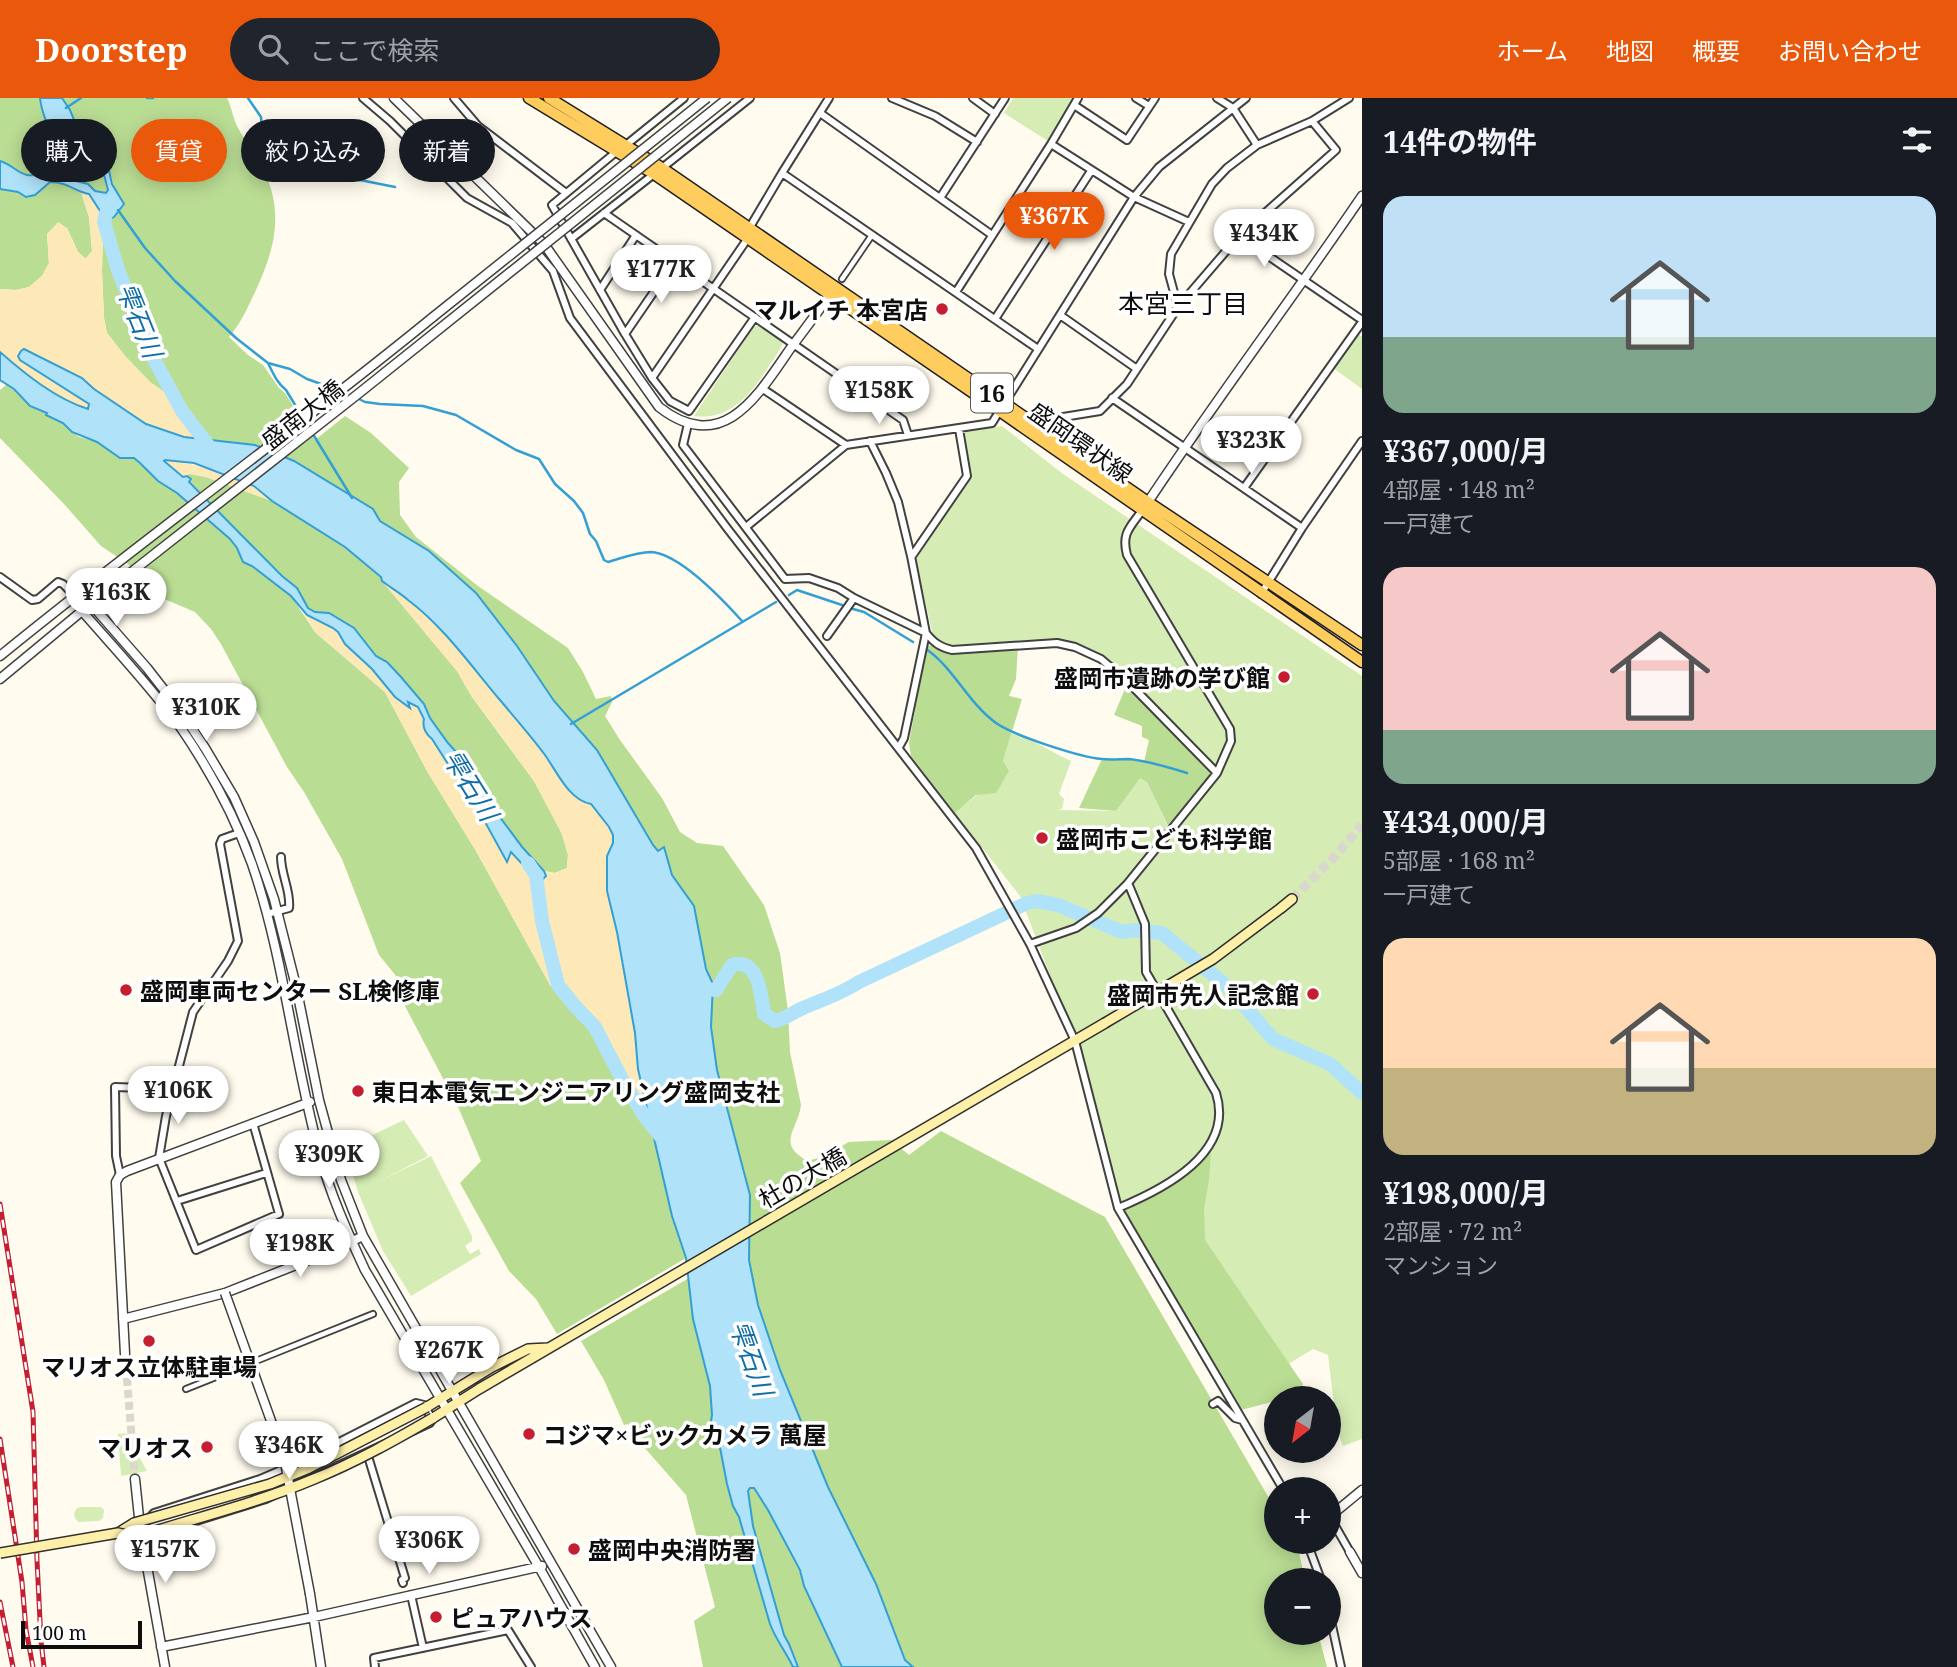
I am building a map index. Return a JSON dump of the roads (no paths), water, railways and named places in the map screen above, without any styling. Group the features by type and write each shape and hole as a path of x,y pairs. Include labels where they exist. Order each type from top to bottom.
{"main road":[{"name":"盛岡環状線","path":"529,98 616,152 658,171 750,227 1145,506 1269,582 1362,645"},
{"name":"盛岡環状線","path":"549,98 626,145 748,238 836,286"},
{"name":"盛岡環状線","path":"1004,407 1044,429 1261,594 1362,662"},
{"name":"杜の大橋","path":"118,1533 136,1537 291,1488 384,1446 1213,959 1293,899"},
{"path":"0,1553 118,1533 134,1523 266,1486 309,1468 427,1407 492,1367 528,1349 550,1348"}],"street":[{"path":"363,98 390,121 467,198 512,223 553,271 570,318 727,528 976,848 1030,944 1075,1041 1118,1208 1276,1477"},
{"path":"394,98 535,234 659,407 688,424 717,424 747,407 763,389 872,235"},
{"path":"454,98 478,126 566,193"},
{"path":"626,145 684,98"},
{"name":"盛南大橋","path":"0,656 351,384 707,98"},
{"name":"盛南大橋","path":"0,680 82,611 728,98"},
{"path":"571,239 750,98"},
{"path":"750,227 830,98"},
{"path":"892,98 935,117 977,142"},
{"path":"973,98 995,114"},
{"path":"940,198 1005,98"},
{"path":"956,292 1078,98"},
{"path":"1136,98 1149,106"},
{"path":"1074,105 1127,140 1155,98"},
{"path":"1217,98 1233,108 1257,145"},
{"path":"746,527 846,445 992,423 1134,197 1159,167 1246,98"},
{"path":"1178,307 1169,274 1171,254 1212,184 1227,168 1257,145 1312,121 1349,98"},
{"path":"820,113 992,235"},
{"path":"1044,429 1051,419 1100,411 1127,384 1178,307 1239,236 1336,150 1312,121"},
{"path":"1051,144 1134,197 1189,222"},
{"path":"616,152 552,205 625,334 652,378 670,401 690,411 755,317"},
{"path":"995,319 1091,170"},
{"path":"782,173 1038,349"},
{"path":"1030,944 1076,928 1098,913 1128,883 1217,773 1231,741 1230,729 1126,550 1124,542 1128,531 1184,448 1362,196"},
{"path":"604,213 903,420 908,435"},
{"path":"600,290 636,235"},
{"path":"1239,236 1362,321 1244,488"},
{"path":"652,378 748,238"},
{"path":"625,334 675,261"},
{"path":"1060,315 1137,369"},
{"path":"763,389 846,445"},
{"path":"1112,398 1302,528"},
{"path":"688,424 683,445 785,579 809,578 838,588 926,633 940,647 952,650 1057,643 1075,647 1101,659 1128,682 1217,773"},
{"path":"911,556 967,476 959,429"},
{"path":"870,441 898,502 926,633 904,738 899,747"},
{"path":"1261,594 1302,528 1361,445"},
{"path":"0,577 32,600 38,599 58,582 63,584 82,611 180,728 218,789 251,862 267,914 318,1151 333,1199 365,1270 595,1667"},
{"path":"74,596 91,604 147,668 182,713 234,797 254,842 277,912 341,1180 363,1236 611,1667"},
{"path":"827,636 854,598"},
{"path":"239,833 222,839 220,844 238,942 193,1012 159,1158 196,1250 279,1214 253,1123"},
{"path":"267,914 289,908 290,898 281,869 281,857"},
{"path":"1118,1208 1180,1177 1212,1138 1220,1116 1216,1093 1146,972 1146,930 1141,911 1128,883"},
{"path":"120,1175 116,1156 115,1087 173,1089"},
{"path":"125,1354 116,1182 120,1175 159,1158 320,1100"},
{"path":"177,1201 266,1173"},
{"path":"122,1319 225,1293 363,1236"},
{"path":"225,1293 284,1457 321,1667"},
{"path":"186,1389 373,1314"},
{"path":"1213,1404 1218,1401 1235,1418 1242,1420"},
{"path":"130,1530 140,1528 158,1533 266,1499 430,1423 432,1419 425,1405 416,1403 302,1461 260,1479 154,1513 140,1528"},
{"path":"366,1452 405,1578 403,1583"},
{"path":"135,1479 140,1528 165,1667"},
{"path":"1341,1508 1362,1490"},
{"path":"1341,1537 1362,1573"},
{"path":"161,1647 314,1617 551,1564"},
{"path":"411,1595 423,1648"},
{"path":"375,1667 374,1658 508,1630 531,1667"},
{"path":"1336,1645 1341,1667"}],"water":[{"path":"40,98 62,98 74,119 45,119"},
{"path":"0,161 21,173 21,182 50,182 35,195 26,197 18,192 0,189"},
{"path":"56,182 80,182 88,184 95,191 106,193 106,182 112,182 124,204 114,217 107,220 111,230 100,225 104,217 89,194"},
{"name":"雫石川","path":"24,349 82,378 146,424 184,437 255,445 294,461 373,509 380,521 429,551 476,593 517,646 554,701 597,750 653,845 658,851 664,847 672,875 694,906 706,969 713,984 711,1027 717,1070 750,1195 749,1260 758,1305 780,1370 828,1487 876,1584 905,1660 913,1667 842,1667 804,1586 800,1570 768,1510 754,1488 750,1488 748,1491 753,1526 784,1635 798,1667 793,1667 770,1624 739,1517 733,1506 718,1437 710,1428 710,1386 693,1319 686,1258 672,1216 638,1069 635,1033 607,891 607,856 613,843 609,827 591,804 576,797 564,784 534,741 445,634 421,610 382,581 381,577 345,547 272,501 254,486 194,463 165,460 183,477 191,479 189,482 297,588 308,608 315,612 329,613 354,628 376,656 387,662 401,677 424,704 430,718 448,743 466,763 475,768 496,812 546,876 543,879 532,879 511,852 507,862 460,779 426,733 424,719 418,707 408,702 410,708 395,697 372,669 345,644 338,632 307,615 291,596 243,562 230,539 177,493 158,481 134,458 120,458 97,442 72,432 63,423 46,415 47,413 30,406 14,389 0,380 0,352 53,392 88,409 89,404 20,360 18,356"}],"waterway":[{"path":"66,108 81,98"},
{"path":"147,98 153,98"},
{"path":"248,98 261,117 264,132 277,134 308,158 355,179 395,187"},
{"name":"雫石川","path":"107,210 104,222 118,270 150,352 182,411 214,453"},
{"path":"118,210 145,248 175,281 236,338 268,363 290,369 307,379 338,390"},
{"path":"268,363 352,498"},
{"path":"357,398 380,404 423,406 456,415 516,450 539,459 555,484 583,513 590,534 604,560 608,562 646,552 662,555 688,569 742,621"},
{"path":"789,595 797,590 842,605"},
{"path":"571,724 776,602"},
{"path":"853,609 864,612 913,642"},
{"path":"926,649 945,666 977,706 1005,728 1032,740 1078,754 1102,759 1136,760 1187,773"},
{"name":"雫石川","path":"528,863 536,875 542,921 558,985 595,1027 623,1081 661,1137"},
{"path":"696,988 716,990 732,965 741,964 753,972 762,997 764,1014 775,1021 1027,903 1037,901 1058,905 1122,932 1135,930 1162,933 1228,987 1273,1039 1330,1064 1362,1093"}],"tunnel":[{"path":"1292,899 1362,825"},
{"path":"125,1354 135,1479"}],"railway":[{"path":"0,1204 33,1412 37,1560 44,1667"},
{"path":"0,1439 33,1667"},
{"path":"0,1602 13,1667"}],"place":[{"name":"マルイチ 本宮店","path":"942,309"},
{"name":"盛岡市遺跡の学び館","path":"1284,677"},
{"name":"盛岡市こども科学館","path":"1042,838"},
{"name":"盛岡車両センター SL検修庫","path":"126,990"},
{"name":"盛岡市先人記念館","path":"1313,994"},
{"name":"東日本電気エンジニアリング盛岡支社","path":"358,1091"},
{"name":"マリオス立体駐車場","path":"149,1341"},
{"name":"コジマ×ビックカメラ 萬屋","path":"529,1434"},
{"name":"マリオス","path":"207,1447"},
{"name":"盛岡中央消防署","path":"574,1549"},
{"name":"ピュアハウス","path":"436,1617"}],"district":[{"name":"本宮三丁目","path":"1183,303"}]}
